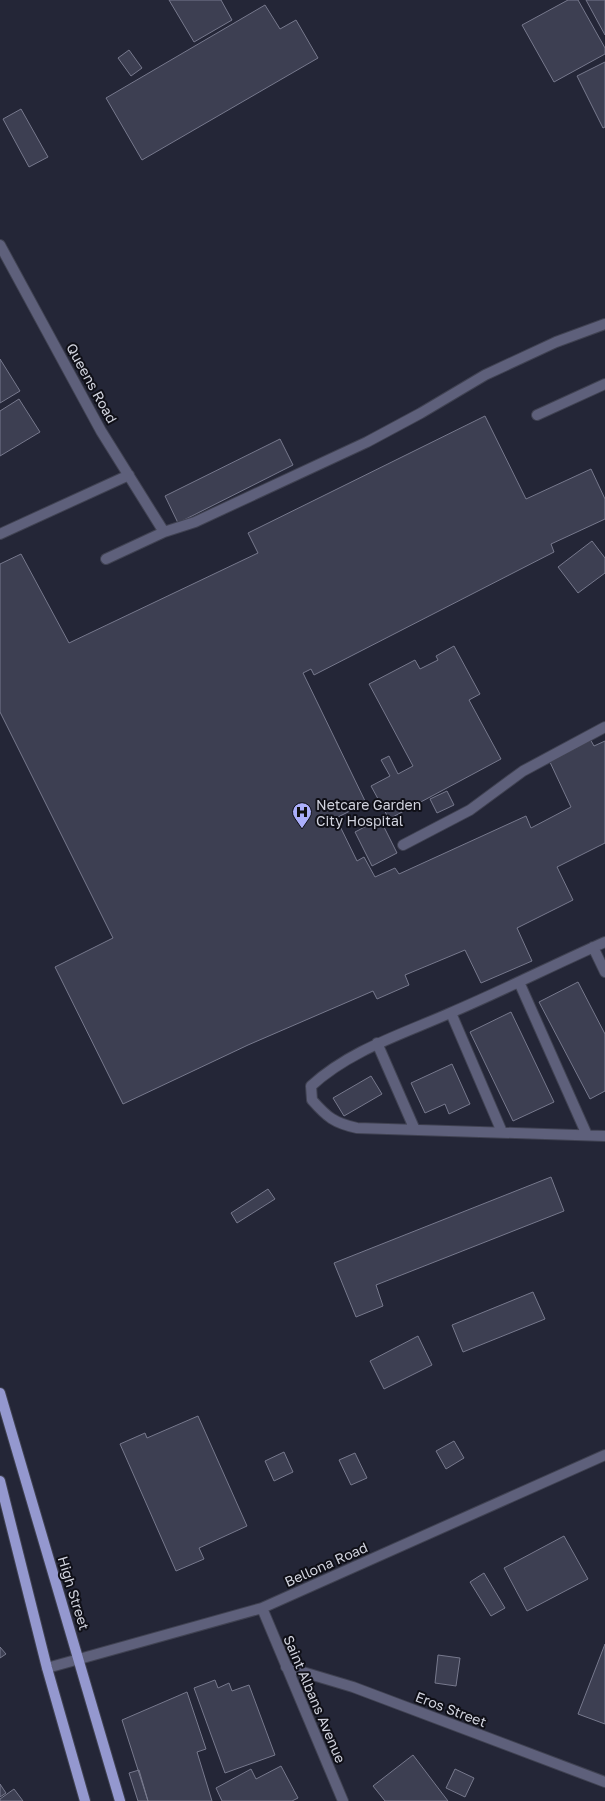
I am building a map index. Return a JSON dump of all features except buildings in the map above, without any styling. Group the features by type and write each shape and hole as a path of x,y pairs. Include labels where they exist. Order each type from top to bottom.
{"main road":[{"name":"High Street","path":"0,1394 120,1801"},
{"path":"0,1481 48,1668 86,1801"}],"street":[{"name":"Queens Road","path":"0,245 101,431 164,532"},
{"path":"106,559 164,532 195,522 366,442 421,413 485,375 556,342 605,324"},
{"path":"538,415 605,384"},
{"path":"0,534 129,475"},
{"path":"403,845 470,810 524,771 605,727"},
{"path":"605,942 451,1013 377,1043 324,1074 312,1086 312,1100 325,1114 340,1124 357,1128 605,1136"},
{"path":"593,947 605,972"},
{"path":"518,982 587,1135"},
{"path":"451,1013 502,1132"},
{"path":"377,1043 415,1130"},
{"name":"Bellona Road","path":"48,1668 79,1658 262,1608 605,1454"},
{"name":"Saint Albans Avenue","path":"262,1608 343,1801"},
{"name":"Eros Street","path":"286,1667 353,1687 605,1782"}],"place":[{"name":"Netcare Garden City Hospital","path":"302,829"}]}
